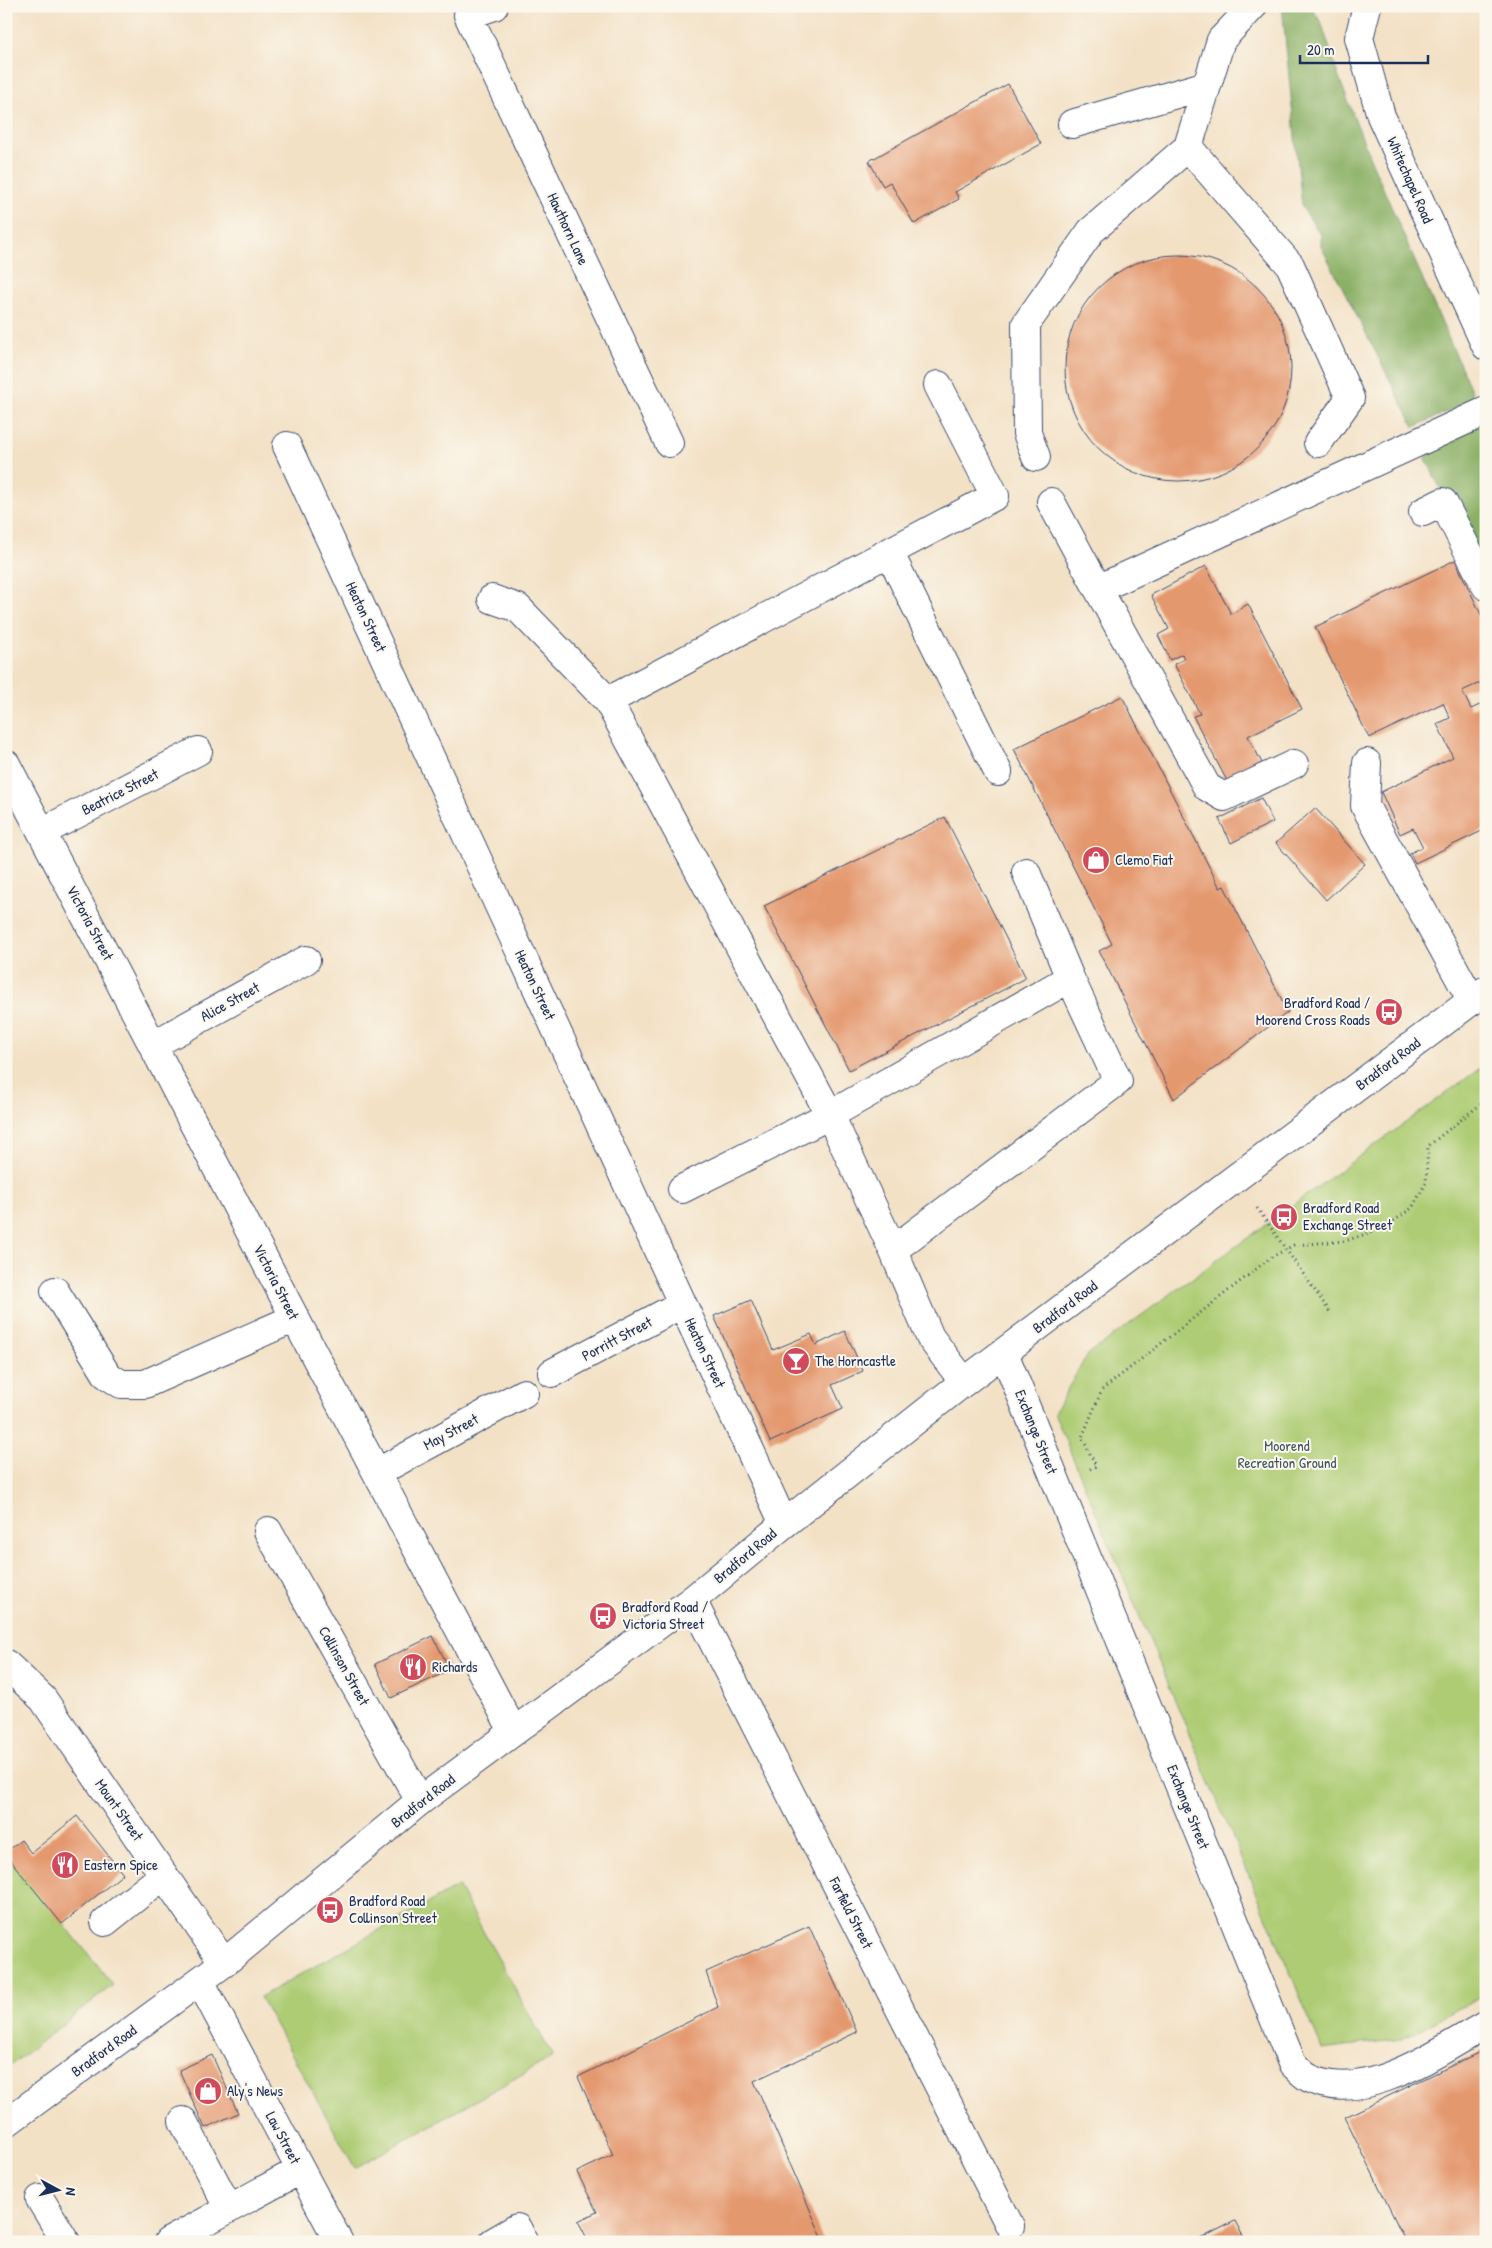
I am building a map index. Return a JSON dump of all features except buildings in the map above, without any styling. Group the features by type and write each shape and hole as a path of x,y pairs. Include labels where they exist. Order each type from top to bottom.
{"street":[{"name":"Hawthorn Lane","path":"494,6 466,11 668,443"},
{"path":"1036,457 1026,433 1026,324 1091,231 1188,147 1221,40 1253,6"},
{"name":"Whitechapel Road","path":"1367,6 1359,38 1381,116 1486,346"},
{"path":"1072,124 1207,85"},
{"path":"1188,147 1290,265 1350,398 1318,443"},
{"path":"608,701 995,496 938,385"},
{"path":"1098,588 1486,411"},
{"name":"Heaton Street","path":"287,446 784,1524"},
{"path":"1051,502 1206,786 1224,797 1294,764"},
{"path":"1423,512 1444,502 1486,586"},
{"path":"889,552 998,772"},
{"path":"492,599 518,608 608,701 830,1114 893,1250 930,1337 964,1382"},
{"name":"Beatrice Street","path":"42,832 198,752"},
{"path":"1367,763 1365,806 1479,996"},
{"name":"Victoria Street","path":"6,764 513,1731"},
{"path":"893,1250 1118,1081 1070,978 1026,872"},
{"name":"Alice Street","path":"154,1045 306,960"},
{"path":"682,1188 830,1114 1070,978"},
{"name":"Bradford Road","path":"6,2123 224,1963 420,1801 692,1600 784,1524 964,1382 1479,996"},
{"path":"55,1291 107,1375 121,1384 145,1384 295,1318"},
{"name":"Porritt Street","path":"552,1373 682,1304"},
{"name":"Exchange Street","path":"1004,1353 1292,2063 1307,2077 1324,2084 1339,2086 1371,2083 1398,2072 1486,2025"},
{"name":"May Street","path":"378,1472 524,1393"},
{"name":"Collinson Street","path":"268,1531 420,1801"},
{"name":"Farfield Street","path":"692,1600 1010,2226"},
{"name":"Mount Street","path":"6,1664 43,1699 224,1963"},
{"path":"105,1922 137,1894 164,1875"},
{"name":"Law Street","path":"200,1981 339,2242"},
{"path":"183,2121 229,2209"},
{"path":"168,2242 300,2170"},
{"path":"40,2200 66,2242"},
{"path":"493,2242 517,2228 524,2242"}],"path":[{"path":"1088,1470 1096,1466 1082,1437 1102,1390 1270,1258 1294,1245 1346,1242 1384,1228 1412,1208 1426,1183 1428,1146 1486,1100"},
{"path":"1268,1223 1330,1312"}],"green space":[{"path":"1282,6 1310,6 1321,21 1338,75 1370,158 1475,399 1414,427 1321,246 1321,235 1302,207"},
{"path":"1486,425 1486,584 1425,457 1453,431"},
{"name":"Moorend Recreation Ground","path":"1486,1064 1486,1993 1402,2039 1322,2049 1054,1413 1087,1355"},
{"path":"6,1852 113,1985 6,2069"},
{"path":"458,1886 553,2057 355,2168 260,1997"}],"place":[{"name":"Clemo Fiat","path":"1096,860"},
{"name":"Bradford Road / Moorend Cross Roads","path":"1389,1012"},
{"name":"Bradford Road Exchange Street","path":"1284,1217"},
{"name":"The Horncastle","path":"796,1361"},
{"name":"Bradford Road / Victoria Street","path":"603,1616"},
{"name":"Richards","path":"413,1667"},
{"name":"Eastern Spice","path":"65,1865"},
{"name":"Bradford Road Collinson Street","path":"330,1910"},
{"name":"Aly's News","path":"208,2091"}]}
